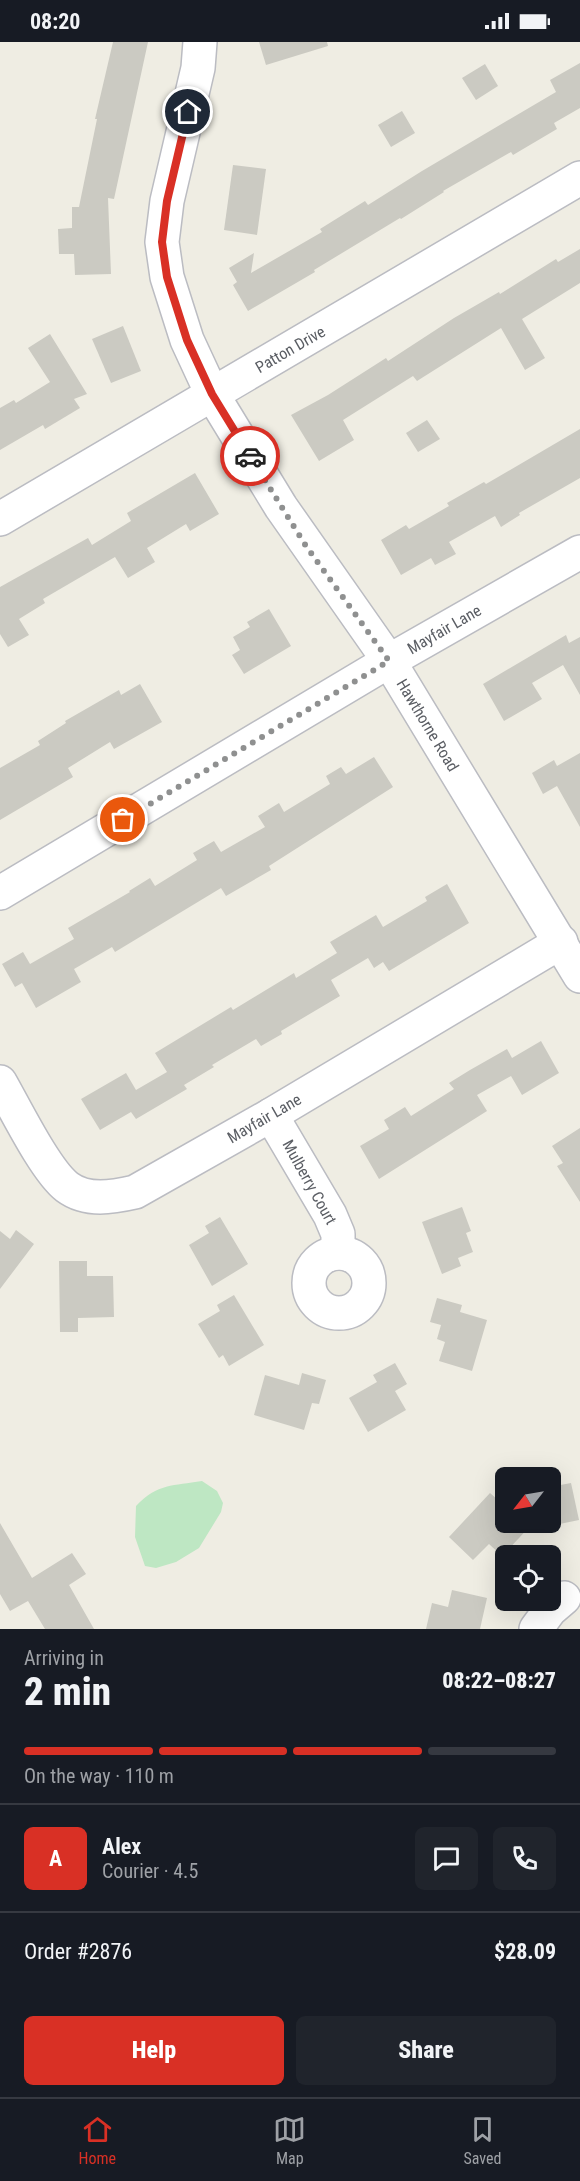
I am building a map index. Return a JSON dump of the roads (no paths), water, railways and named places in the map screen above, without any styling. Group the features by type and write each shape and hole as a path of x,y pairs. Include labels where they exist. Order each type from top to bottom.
{"street":[{"name":"Hawthorne Road","path":"200,42 198,68 167,201 162,242 167,277 187,340 212,394 300,536 389,661 580,976"},
{"name":"Patton Drive","path":"0,519 580,178"},
{"name":"Mayfair Lane","path":"0,893 389,661 580,552"},
{"name":"Mayfair Lane","path":"0,1082 51,1170 68,1188 88,1196 110,1198 135,1192 271,1115 561,942"},
{"name":"Mulberry Court","path":"271,1115 330,1215 338,1234 338,1253"},
{"path":"536,1629 550,1610 564,1598"}]}
